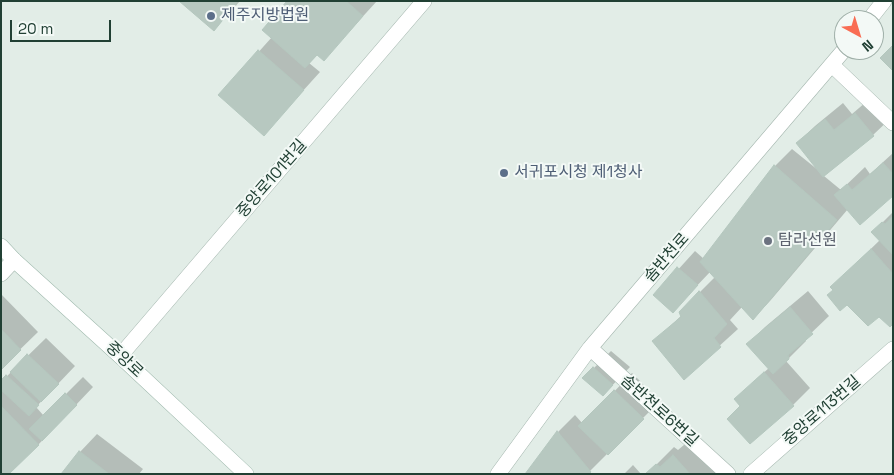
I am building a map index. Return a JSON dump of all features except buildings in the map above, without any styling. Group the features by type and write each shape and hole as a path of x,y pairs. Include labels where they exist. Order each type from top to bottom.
{"street":[{"name":"중앙로101번길","path":"120,356 424,1"},
{"name":"솜반천로","path":"498,474 590,348 836,60"},
{"path":"832,65 893,123"},
{"name":"중앙로","path":"1,246 246,474"},
{"path":"1,274 14,260"},
{"name":"솜반천로6번길","path":"590,348 728,474"},
{"name":"중앙로113번길","path":"750,474 893,349"}],"place":[{"name":"제주지방법원","path":"211,16"},
{"name":"서귀포시청 제1청사","path":"504,173"},
{"name":"탐라선원","path":"768,241"}]}
